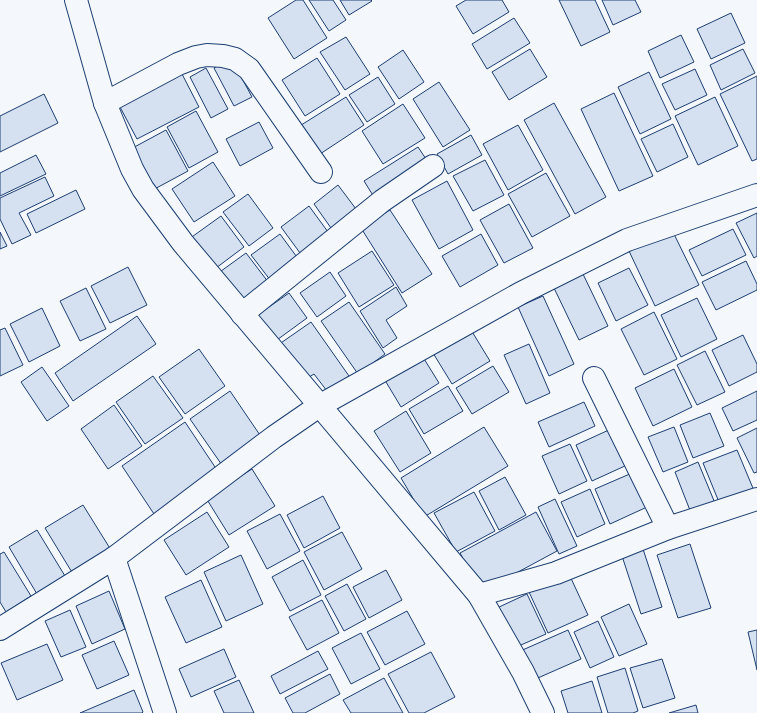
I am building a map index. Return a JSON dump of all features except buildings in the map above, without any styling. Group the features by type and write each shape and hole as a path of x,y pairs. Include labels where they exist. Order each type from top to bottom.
{"street":[{"path":"76,0 105,103 132,169 143,189 183,243 478,595 523,672 543,713"},
{"path":"105,103 178,64 196,57 207,55 235,59 248,69 321,172"},
{"path":"242,314 382,201 433,166"},
{"path":"0,628 114,558 274,437 319,406 521,293 627,240 757,195"},
{"path":"594,378 668,528"},
{"path":"478,595 556,573 668,528 757,499"},
{"path":"114,558 165,713"}]}
